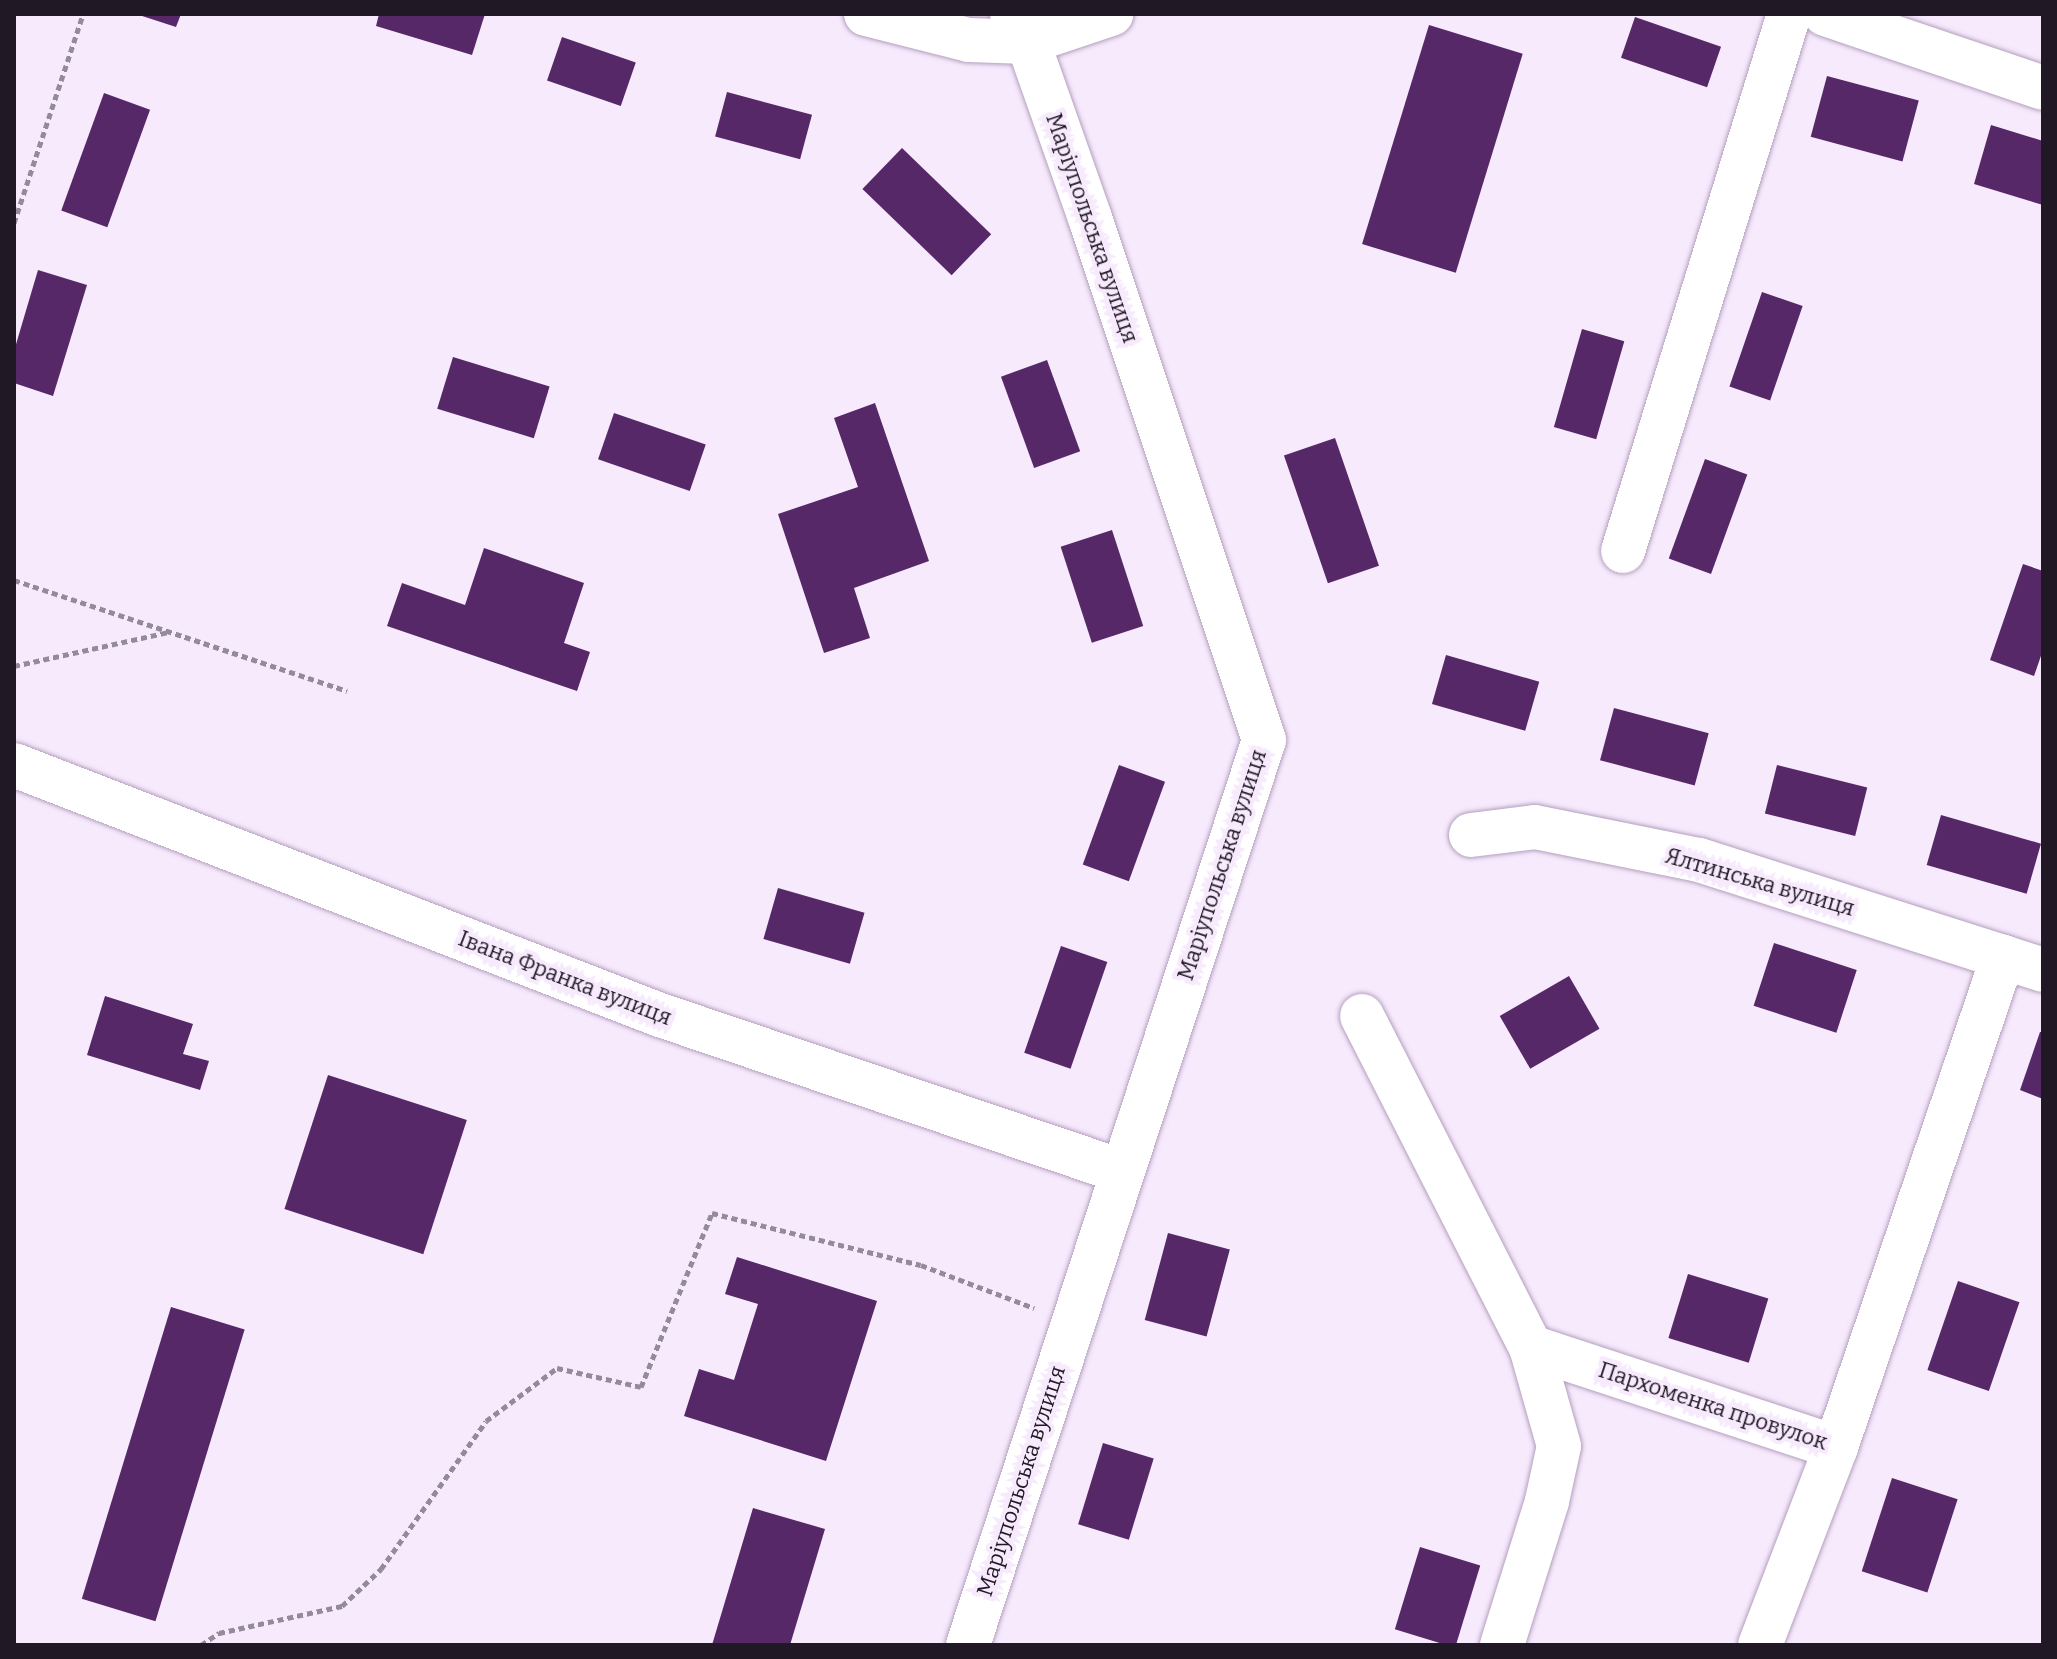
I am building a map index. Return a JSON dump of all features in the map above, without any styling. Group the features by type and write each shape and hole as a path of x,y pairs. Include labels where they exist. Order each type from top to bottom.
{"street":[{"path":"866,14 969,40 1020,28 1111,14"},
{"path":"1623,551 1789,14"},
{"path":"1825,14 2043,88"},
{"name":"Маріупольська вулиця","path":"968,1645 1264,740 1103,258 1020,28"},
{"name":"Івана Франка вулиця","path":"14,765 660,1015 1122,1171"},
{"name":"Ялтинська вулиця","path":"1471,835 1535,827 1699,860 2023,963"},
{"name":"Пархоменка провулок","path":"1531,1347 1836,1447 2023,963"},
{"path":"1362,1016 1531,1347 1559,1446 1547,1501 1502,1645"},
{"path":"1760,1645 1836,1447"}],"path":[{"path":"14,223 83,14"},
{"path":"14,580 347,691"},
{"path":"14,666 170,632"},
{"path":"201,1645 219,1633 342,1606 381,1569 486,1421 557,1368 641,1387 712,1213 921,1265 1072,1323"}],"building":[{"path":"136,14 181,14 176,27"},
{"path":"379,14 485,14 472,55 376,26"},
{"path":"1635,17 1721,47 1707,87 1621,58"},
{"path":"1429,25 1523,54 1456,273 1362,244"},
{"path":"562,37 636,62 621,106 547,80"},
{"path":"1827,76 1919,101 1902,161 1811,137"},
{"path":"727,92 812,115 800,159 715,136"},
{"path":"104,93 150,110 107,227 61,210"},
{"path":"1991,125 2043,141 2043,205 1974,184"},
{"path":"902,148 991,234 952,275 862,189"},
{"path":"38,270 87,285 53,396 14,383 14,351"},
{"path":"1762,292 1803,306 1770,401 1729,387"},
{"path":"1582,329 1624,341 1596,439 1554,427"},
{"path":"453,357 550,387 534,438 437,409"},
{"path":"1047,360 1080,451 1034,468 1001,377"},
{"path":"875,403 929,561 854,588 870,638 824,653 778,514 858,487 834,418"},
{"path":"614,413 706,445 690,491 598,459"},
{"path":"1335,438 1379,566 1328,583 1284,456"},
{"path":"1705,459 1747,474 1711,574 1669,559"},
{"path":"1112,530 1143,626 1092,643 1061,547"},
{"path":"484,548 584,583 564,643 590,652 577,691 387,626 402,583 465,605"},
{"path":"2023,564 2043,571 2043,650 2034,676 1990,660"},
{"path":"1446,655 1539,682 1525,731 1432,704"},
{"path":"1614,708 1709,733 1695,786 1600,760"},
{"path":"1119,765 1165,782 1129,881 1083,865"},
{"path":"1777,765 1867,787 1855,836 1765,814"},
{"path":"1941,815 2041,844 2027,894 1927,865"},
{"path":"778,888 865,913 850,964 763,939"},
{"path":"1774,943 1857,970 1836,1033 1754,1006"},
{"path":"1061,946 1107,962 1071,1069 1024,1053"},
{"path":"1569,976 1600,1029 1530,1069 1500,1016"},
{"path":"105,996 193,1024 183,1054 209,1061 200,1090 87,1055"},
{"path":"2040,1032 2043,1032 2043,1099 2020,1090"},
{"path":"328,1075 467,1120 423,1254 284,1209"},
{"path":"1168,1233 1230,1250 1207,1336 1145,1320"},
{"path":"737,1257 877,1301 826,1461 684,1416 699,1369 734,1380 758,1304 725,1294"},
{"path":"1688,1274 1768,1299 1749,1363 1668,1338"},
{"path":"1958,1281 2019,1302 1989,1391 1927,1370"},
{"path":"171,1307 245,1330 155,1621 82,1599"},
{"path":"1103,1443 1154,1458 1129,1540 1078,1524"},
{"path":"1892,1478 1958,1499 1927,1593 1862,1571"},
{"path":"753,1508 825,1529 790,1645 712,1645"},
{"path":"1420,1547 1480,1565 1456,1645 1395,1629"}]}
